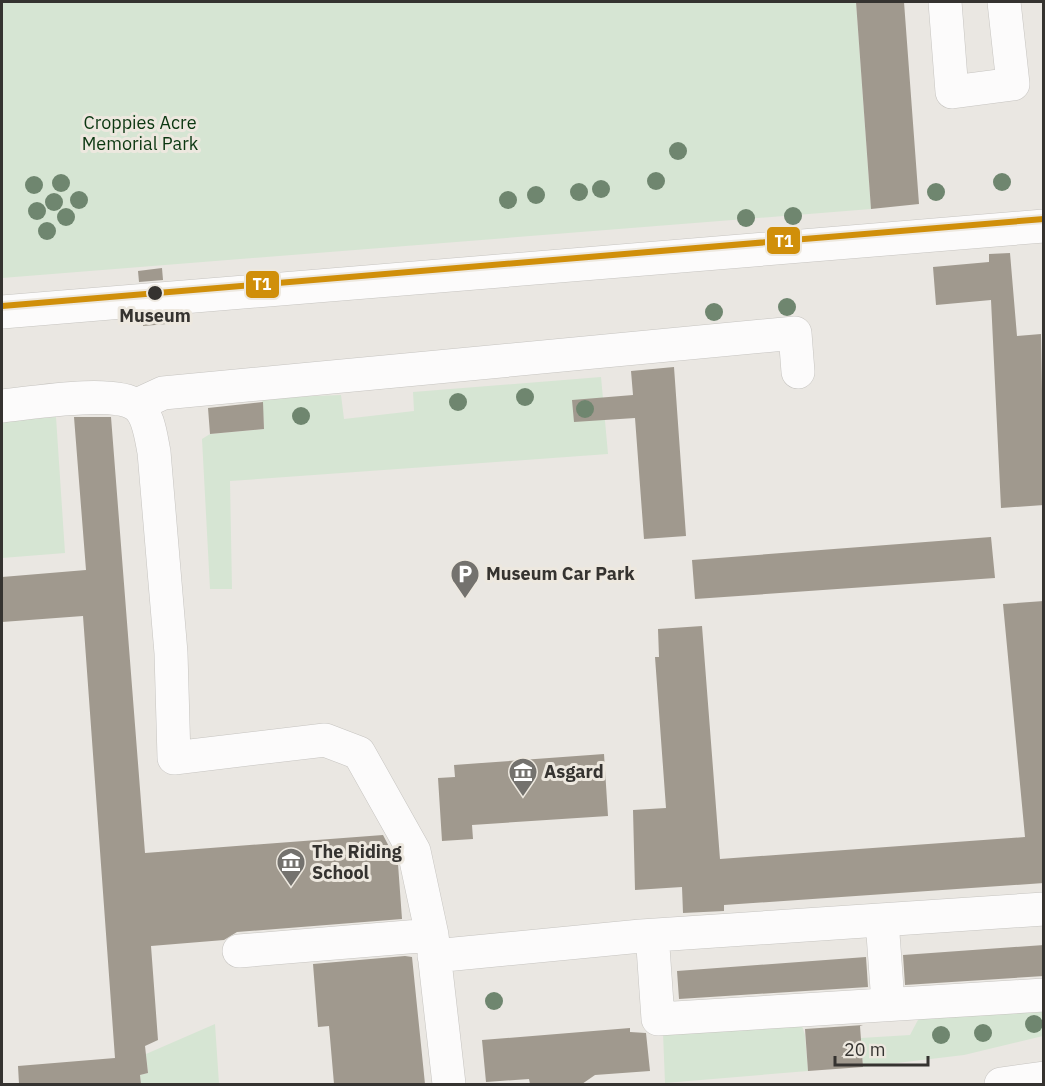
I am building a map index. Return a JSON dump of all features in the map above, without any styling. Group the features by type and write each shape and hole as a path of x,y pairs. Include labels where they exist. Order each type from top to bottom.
{"street":[{"path":"945,2 952,92 1013,84 1004,2"},
{"path":"2,312 1044,226"},
{"path":"137,405 163,393 795,333 798,372"},
{"path":"2,406 112,396 137,405 147,423 154,453 171,653 174,758 325,741 359,753 414,850 433,945 449,1084"},
{"path":"238,951 657,935 1044,909"},
{"path":"882,920 888,1003"},
{"path":"657,935 653,947 658,1019 1044,995"},
{"path":"1001,1084 1044,1078"}],"green space":[{"name":"Croppies Acre Memorial Park","path":"2,2 856,2 871,209 2,278"},
{"path":"601,377 608,454 230,481 232,589 210,589 202,439 210,434 264,429 262,398 341,395 344,419 414,411 413,392"},
{"path":"56,417 65,553 2,558 2,421"},
{"path":"1043,1012 1043,1036 964,1055 863,1067 861,1038 910,1035 919,1018"},
{"path":"801,1023 805,1035 808,1071 665,1083 663,1033"},
{"path":"215,1024 219,1084 141,1084 140,1075 148,1073 146,1054"}],"building":[{"path":"856,2 904,2 919,204 871,209"},
{"path":"1010,253 1017,336 1041,334 1044,505 1001,508 991,300 936,305 933,267 989,262 989,254"},
{"path":"162,268 163,280 139,282 138,271"},
{"path":"166,317 167,324 143,326 143,319"},
{"path":"674,367 686,536 644,539 635,418 574,422 572,400 633,395 631,371"},
{"path":"263,402 264,429 210,434 208,408"},
{"path":"74,417 111,417 145,853 383,835 398,864 402,919 237,932 224,940 151,946 158,1040 145,1046 148,1073 140,1075 141,1084 19,1084 18,1066 115,1058 83,616 2,622 2,577 86,570"},
{"path":"991,537 995,578 695,599 692,560"},
{"path":"1044,601 1044,883 724,905 724,911 683,913 682,887 635,890 633,810 666,808 655,657 659,657 658,629 702,626 720,859 1025,837 1003,604"},
{"name":"Asgard","path":"604,754 608,816 472,825 473,839 442,841 438,778 455,777 454,765"},
{"path":"1044,945 1044,976 905,985 903,955"},
{"path":"412,957 425,1084 334,1084 329,1026 318,1027 313,964"},
{"path":"866,957 868,987 679,999 677,971"},
{"path":"863,1025 860,1026 863,1067 808,1071 805,1029"},
{"path":"630,1028 630,1032 646,1033 650,1071 595,1075 582,1084 530,1084 529,1079 486,1082 482,1040"}],"transit line":[{"name":"T1","path":"2,306 1044,219"}],"place":[{"name":"Museum","path":"155,293"},
{"name":"Museum Car Park","path":"465,600"},
{"name":"Asgard","path":"523,798"},
{"name":"The Riding School","path":"291,888"}]}
